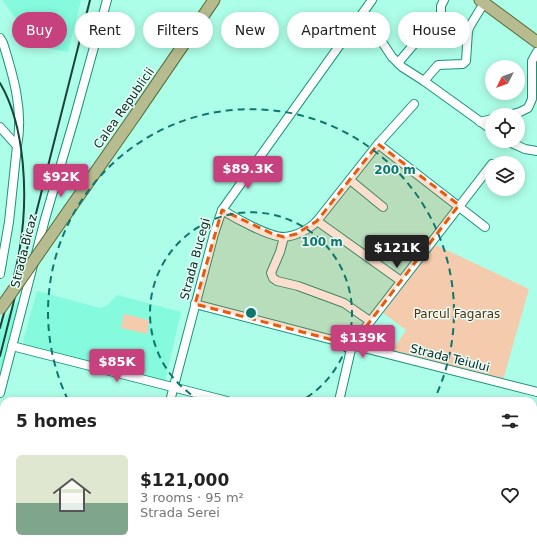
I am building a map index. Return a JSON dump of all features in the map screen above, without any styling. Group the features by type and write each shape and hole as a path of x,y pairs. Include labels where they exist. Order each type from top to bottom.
{"main road":[{"name":"Calea Republicii","path":"0,309 214,0"},
{"path":"482,2 537,42"}],"street":[{"name":"Strada Bicaz","path":"0,393 45,219 107,0"},
{"name":"Strada Bucegi","path":"363,12 372,0"},
{"path":"398,63 415,43 438,40 441,36 441,6 444,0"},
{"path":"424,81 438,65 463,64 466,61 468,31 482,2"},
{"path":"0,38 3,43 14,81 19,113 19,137 0,274"},
{"name":"Strada Bucegi","path":"171,397 195,304 222,210 337,48"},
{"path":"386,48 398,63 485,125"},
{"path":"525,110 528,108 532,99 532,61 537,52"},
{"path":"222,210 252,226 284,237 301,232 317,221 378,144 414,104"},
{"path":"480,122 485,121"},
{"path":"0,127 17,146"},
{"path":"378,144 485,227"},
{"path":"524,148 537,150"},
{"path":"340,397 352,345 485,172"},
{"path":"350,180 383,207"},
{"path":"317,221 401,281"},
{"path":"284,237 280,252 271,273 272,278 344,303 370,321"},
{"name":"Strada Teiului","path":"195,304 537,392"},
{"path":"12,346 212,397"}],"highlighted area":[{"path":"378,144 459,205 352,345 195,304 222,210 273,234 284,237 296,234 317,221"}],"shaded area":[{"path":"2,0 81,0 78,12 75,12 75,24 68,52 47,48 67,48 67,12 12,13"},
{"path":"37,291 100,308 107,306 117,295 181,312 165,381 22,345"},
{"path":"20,298 0,373 0,325"}],"green space":[{"name":"Parcul Fagaras","path":"434,244 529,289 503,380 391,353 406,330 383,313"},
{"path":"124,314 149,320 147,334 121,328"}],"railway":[{"path":"0,356 90,0"},
{"path":"0,83 9,101 20,141 24,185 23,228 14,278 0,328"}]}
